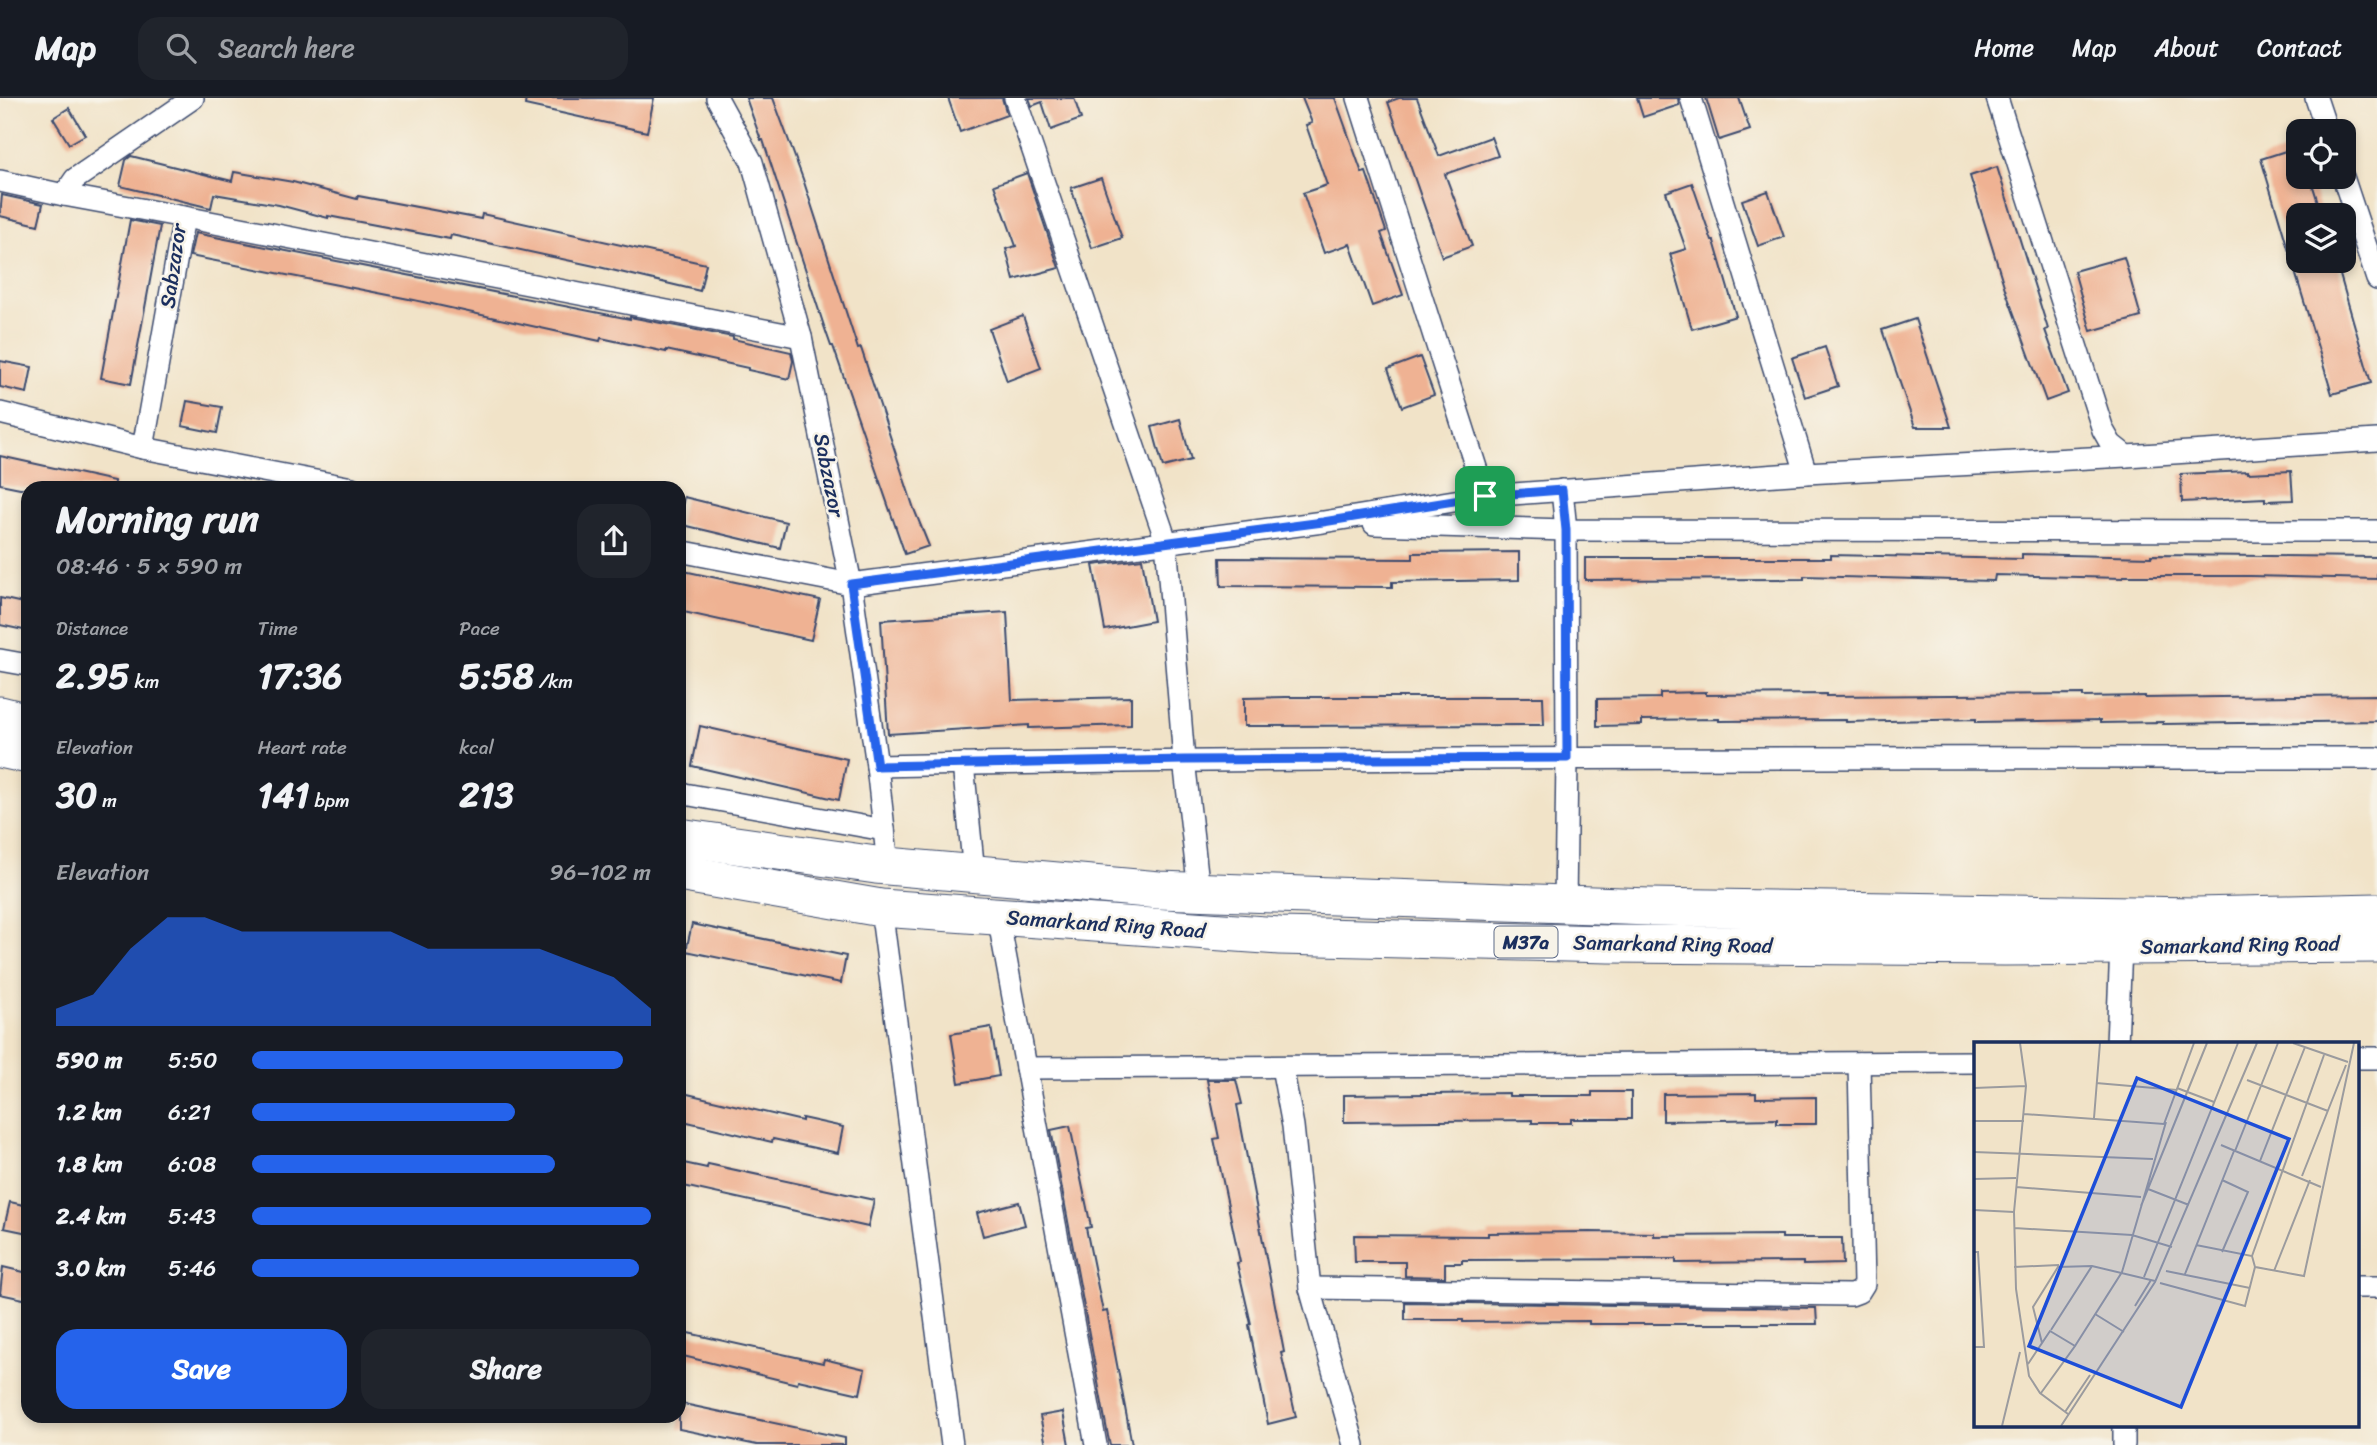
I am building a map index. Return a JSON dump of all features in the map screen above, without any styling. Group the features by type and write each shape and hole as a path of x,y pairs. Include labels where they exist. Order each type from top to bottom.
{"highway":[{"path":"0,715 21,720"},
{"path":"0,749 21,754"},
{"name":"Samarkand Ring Road","path":"686,837 886,848 974,873 1159,890 1565,904 2196,916 2377,912"},
{"name":"Samarkand Ring Road","path":"686,874 881,908 1280,936 1609,944 2005,947 2377,944"},
{"path":"1153,928 1159,890"}],"street":[{"path":"64,195 75,179 193,98"},
{"name":"Sabzazor","path":"717,98 752,162 801,338 851,584 886,848"},
{"path":"1015,98 1166,541 1184,760 1199,891"},
{"path":"1358,98 1485,496"},
{"path":"1691,98 1806,473"},
{"path":"1997,98 2103,430 2111,444 2126,456"},
{"path":"2316,98 2323,119"},
{"name":"Sabzazor","path":"0,181 184,217 143,448"},
{"path":"2347,189 2377,279"},
{"path":"184,217 801,338"},
{"path":"0,413 143,448 315,481"},
{"path":"686,552 851,584 1323,522 1485,496 1806,473 2377,440"},
{"path":"1562,490 1566,530 1565,904"},
{"path":"1323,522 1566,530 2377,531"},
{"path":"0,660 21,664"},
{"path":"877,766 1184,760 2377,758"},
{"path":"963,764 974,873"},
{"path":"686,795 886,848"},
{"path":"881,908 951,1445"},
{"path":"998,916 1096,1445"},
{"path":"2117,1042 2121,946"},
{"path":"1026,1068 1974,1062"},
{"path":"1310,1288 1851,1295 1859,1292 1864,1284 1859,1063"},
{"path":"1282,1067 1293,1126 1310,1288 1354,1445"}],"building":[{"path":"526,98 654,98 647,132 525,105"},
{"path":"746,98 773,98 803,179 858,349 861,348 914,509 929,546 905,554 824,326 763,140"},
{"path":"948,98 1002,98 1007,115 960,132"},
{"path":"1029,98 1074,98 1081,119 1051,130 1042,102 1032,106"},
{"path":"1302,98 1335,98 1362,173 1366,172 1386,231 1381,233 1403,295 1372,306 1350,244 1324,253 1303,193 1327,185 1306,125 1312,123"},
{"path":"1399,98 1417,98 1439,156 1491,137 1498,156 1445,174 1472,246 1442,257 1388,102"},
{"path":"1637,98 1678,98 1679,105 1643,117"},
{"path":"1706,98 1739,98 1750,130 1719,140"},
{"path":"69,108 85,135 69,144 53,118"},
{"path":"2286,151 2286,189 2314,189 2318,203 2286,203 2286,242 2261,159"},
{"path":"131,156 232,181 234,172 293,182 357,199 358,196 481,219 482,214 706,264 700,291 451,235 450,239 328,218 279,205 214,194 211,208 120,186 126,160"},
{"path":"1997,167 2048,329 2045,330 2068,393 2046,401 2006,292 1970,176"},
{"path":"1027,173 1059,268 1014,280 1006,249 1016,246 994,185"},
{"path":"1101,178 1122,238 1092,248 1071,188"},
{"path":"1692,183 1714,241 1736,316 1692,329 1670,254 1686,249 1666,192"},
{"path":"1768,191 1784,237 1758,246 1742,200"},
{"path":"2,195 43,204 38,225 0,216"},
{"path":"130,220 160,226 131,384 101,378"},
{"path":"195,233 733,337 791,352 793,361 789,379 666,350 601,338 600,341 414,300 190,256"},
{"path":"2124,257 2141,317 2091,331 2074,271"},
{"path":"2295,273 2339,273 2371,383 2332,394"},
{"path":"1023,316 1041,368 1007,381 989,329"},
{"path":"1915,319 1951,427 1915,427 1882,330"},
{"path":"1825,347 1838,386 1805,397 1792,358"},
{"path":"1420,357 1434,395 1402,407 1388,369"},
{"path":"0,361 32,367 27,393 0,387"},
{"path":"187,401 222,407 217,433 182,426"},
{"path":"1180,419 1191,460 1163,467 1152,427"},
{"path":"0,456 114,481 21,481 21,488 0,484"},
{"path":"2291,471 2293,500 2265,501 2265,498 2182,502 2181,474"},
{"path":"686,497 786,522 780,548 686,526"},
{"path":"1519,552 1519,580 1392,582 1392,587 1221,586 1220,558 1413,559 1413,553"},
{"path":"2022,554 2377,557 2377,579 1995,575 1994,581 1804,576 1804,579 1585,580 1585,558 1831,558 1831,555 2022,559"},
{"path":"1142,559 1153,621 1105,630 1093,565"},
{"path":"686,571 820,600 811,640 686,613"},
{"path":"0,598 21,602 21,630 0,625"},
{"path":"1007,612 1012,700 1131,697 1131,725 1029,728 1029,725 888,734 881,620"},
{"path":"1706,692 1706,695 1826,696 2083,694 2083,697 2145,698 2377,695 2377,721 2163,724 2100,723 2100,720 1846,722 1719,719 1642,720 1642,725 1597,726 1597,699 1660,698 1660,693"},
{"path":"1543,697 1544,725 1244,726 1244,698"},
{"path":"700,726 847,759 839,800 692,766"},
{"path":"692,924 846,956 841,983 686,951"},
{"path":"991,1027 999,1076 959,1083 951,1034"},
{"path":"1207,1080 1236,1080 1242,1104 1237,1105 1284,1352 1281,1353 1296,1417 1268,1424 1249,1325 1251,1324 1237,1263 1240,1262 1214,1139 1219,1138"},
{"path":"1592,1092 1631,1092 1631,1119 1571,1119 1571,1123 1532,1123 1532,1120 1344,1122 1344,1095 1509,1093 1509,1096 1592,1096"},
{"path":"1756,1093 1756,1098 1816,1097 1816,1124 1777,1124 1777,1119 1663,1121 1663,1094"},
{"path":"686,1094 802,1121 802,1118 843,1127 838,1153 773,1139 772,1142 686,1122"},
{"path":"1070,1126 1091,1227 1086,1228 1103,1312 1107,1311 1132,1445 1110,1445 1108,1436 1051,1130"},
{"path":"686,1164 707,1168 708,1164 874,1200 868,1227 686,1187"},
{"path":"10,1202 21,1204 21,1232 4,1228"},
{"path":"1019,1202 1025,1225 983,1236 977,1213"},
{"path":"1488,1233 1654,1233 1654,1236 1782,1235 1782,1238 1842,1238 1843,1264 1676,1263 1676,1259 1462,1260 1462,1263 1445,1263 1445,1277 1405,1276 1405,1262 1355,1262 1354,1235 1488,1236"},
{"path":"3,1267 21,1271 21,1298 0,1294"},
{"path":"1405,1302 1816,1308 1817,1324 1589,1324 1589,1321 1405,1320"},
{"path":"686,1333 823,1363 824,1359 865,1369 860,1394 798,1380 797,1384 686,1357"},
{"path":"686,1404 845,1438 845,1445 757,1445 679,1429 679,1423 686,1423"},
{"path":"1063,1412 1069,1445 1046,1445 1040,1416"}],"route":[{"path":"1562,490 1566,530 1567,758 1184,760 877,766 851,584 1323,522 1485,496 1562,490"}]}
